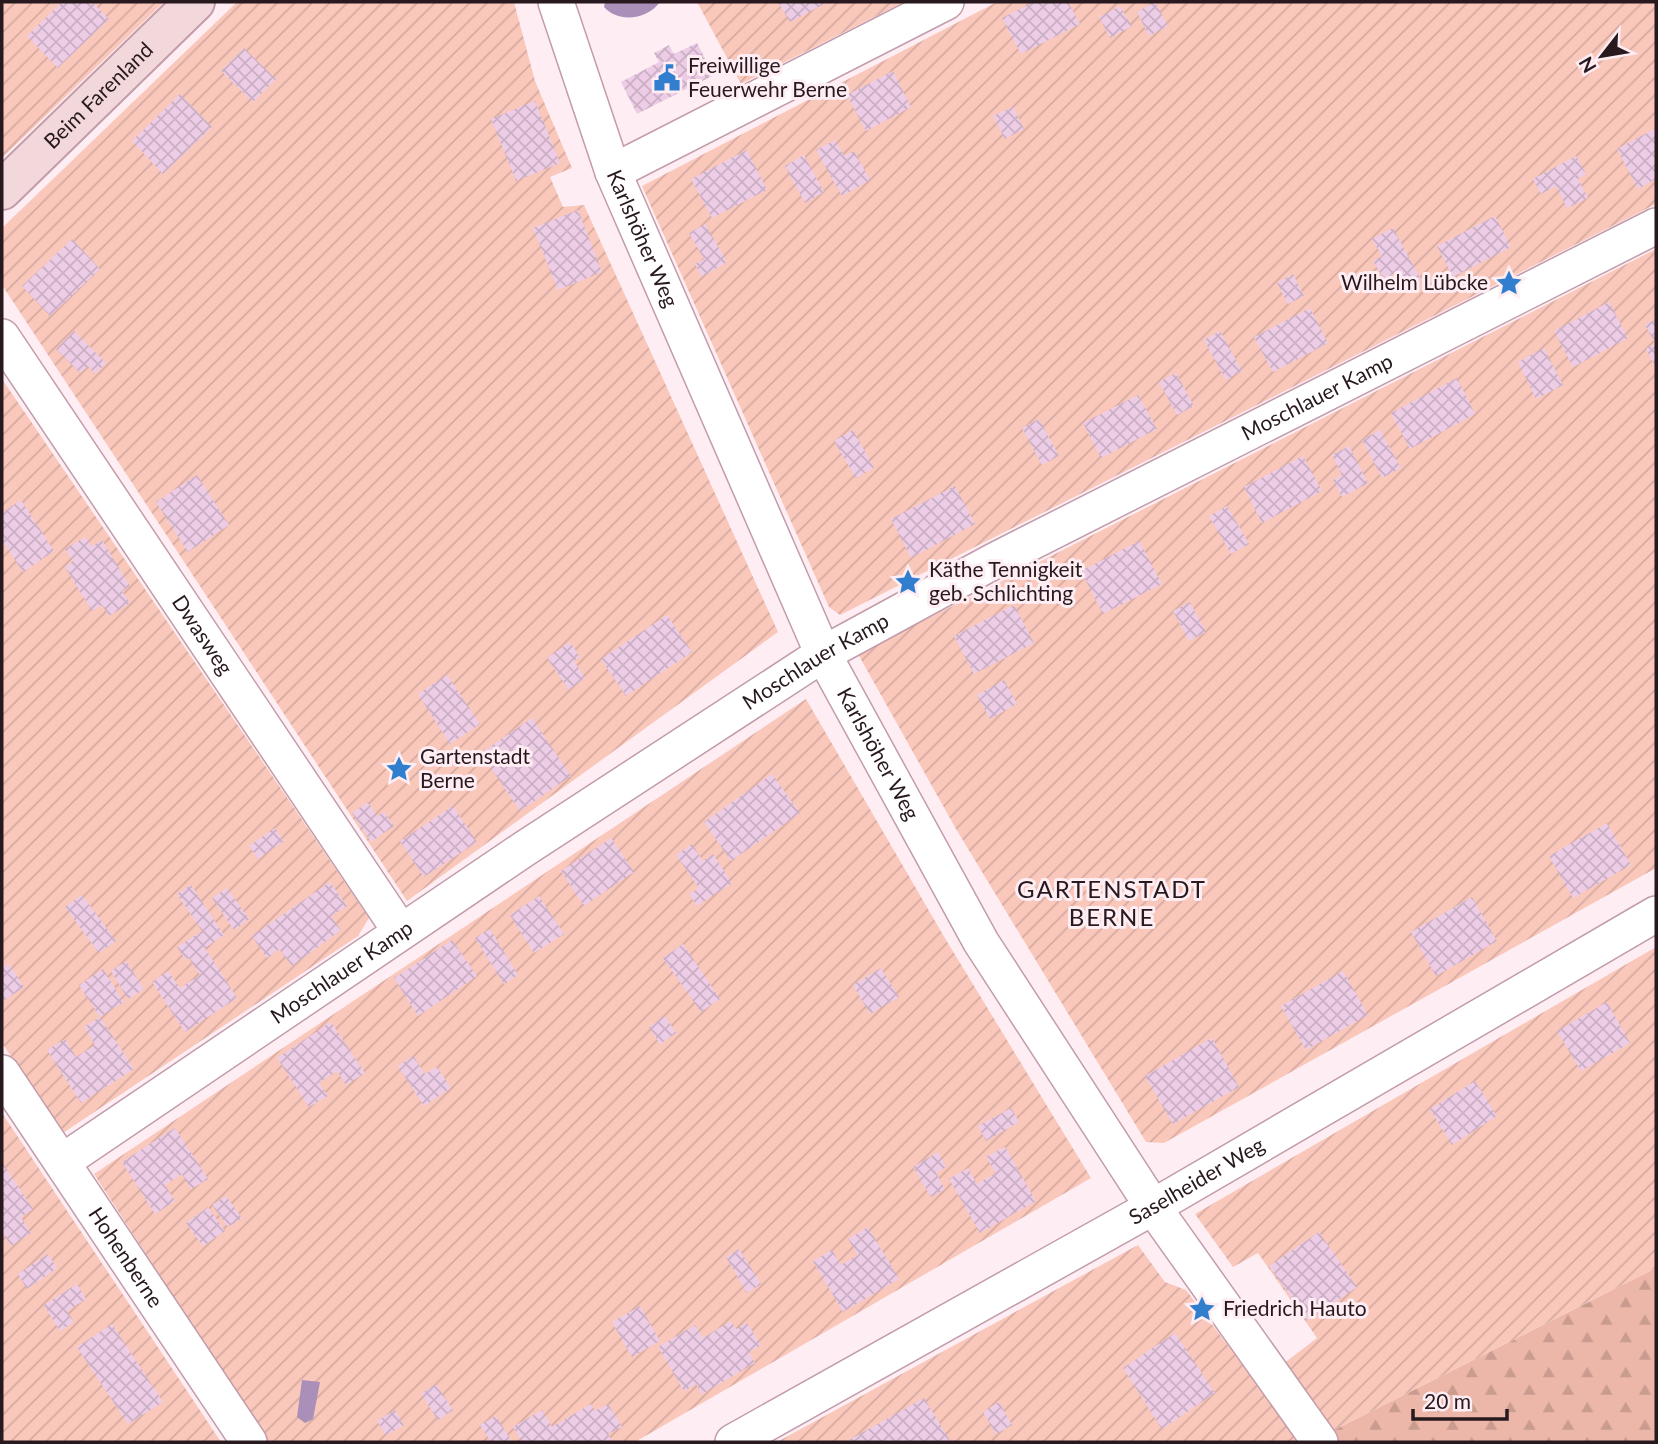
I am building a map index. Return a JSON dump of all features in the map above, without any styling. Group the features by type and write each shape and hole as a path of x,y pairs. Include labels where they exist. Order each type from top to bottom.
{"street":[{"name":"Beim Farenland","path":"2,190 195,2"},
{"name":"Karlshöher Weg","path":"556,2 613,173 823,653 981,942 1153,1208 1320,1442"},
{"path":"613,173 946,2"},
{"name":"Moschlauer Kamp","path":"62,1162 401,932 823,653 995,561 1656,226"},
{"name":"Dwasweg","path":"2,337 401,932"},
{"name":"Saselheider Weg","path":"733,1442 1153,1208 1656,914"},
{"name":"Hohenberne","path":"2,1073 249,1442"}],"green space":[{"path":"1656,1268 1656,1442 1310,1442 1328,1433"}],"shaded area":[{"path":"2,2 164,2 2,158"},
{"path":"237,2 514,2 535,81 572,168 550,177 563,207 584,205 778,632 407,901 2,285 2,228"},
{"path":"605,2 660,2 648,13 624,17 610,12 604,7"},
{"path":"697,2 904,2 741,84"},
{"path":"997,2 1656,2 1656,204 840,615 829,607 642,186"},
{"path":"1656,249 1656,868 1164,1143 1146,1142 956,829 858,654"},
{"path":"2,379 369,918 358,936 63,1133 2,1043"},
{"path":"806,699 946,940 1091,1178 635,1442 268,1442 94,1174"},
{"path":"1656,947 1656,1268 1328,1433 1283,1364 1317,1338 1258,1253 1233,1267 1195,1214"},
{"path":"2,1113 221,1442 2,1442"},
{"path":"1138,1245 1165,1282 1186,1290 1301,1442 777,1442"},
{"path":"302,1380 320,1382 313,1419 305,1423 297,1417"}],"building":[{"path":"62,2 92,2 109,19 58,68 27,36"},
{"path":"778,2 828,2 790,22"},
{"path":"1034,2 1068,2 1080,24 1021,54 1002,18"},
{"path":"1155,2 1168,26 1149,36 1137,12"},
{"path":"1120,6 1132,26 1110,38 1099,17"},
{"name":"Freiwillige Feuerwehr Berne","path":"697,43 714,75 637,114 621,82 659,62 654,53 669,45 674,54"},
{"path":"244,48 276,79 253,102 221,71"},
{"path":"893,71 911,107 866,131 847,95"},
{"path":"180,94 212,127 163,174 132,141"},
{"path":"535,101 560,163 516,181 491,119"},
{"path":"1013,107 1024,129 1005,139 993,116"},
{"path":"1656,128 1656,179 1638,189 1617,149"},
{"path":"835,140 844,156 854,151 870,180 842,196 816,150"},
{"path":"747,150 767,190 712,218 691,179"},
{"path":"804,155 824,192 805,203 785,166"},
{"path":"1576,156 1586,174 1578,179 1588,198 1567,208 1556,186 1541,194 1533,179"},
{"path":"578,210 602,272 558,290 533,228"},
{"path":"1495,216 1511,247 1453,277 1437,246"},
{"path":"705,224 727,262 702,277 695,264 704,259 689,233"},
{"path":"1393,228 1421,280 1404,289 1395,273 1384,279 1373,261 1382,256 1372,239"},
{"path":"72,239 100,269 50,316 22,286"},
{"path":"1293,274 1304,296 1288,304 1277,283"},
{"path":"1609,302 1628,338 1573,367 1554,331"},
{"path":"1310,308 1328,343 1273,372 1254,337"},
{"path":"1656,319 1656,368 1646,349 1655,343 1645,325"},
{"path":"74,331 106,363 95,374 88,366 80,373 56,349"},
{"path":"1220,331 1242,371 1226,380 1204,340"},
{"path":"1544,348 1563,385 1536,399 1518,362"},
{"path":"1176,373 1194,406 1177,415 1159,382"},
{"path":"1457,378 1475,414 1410,449 1391,413"},
{"path":"1138,395 1157,429 1101,458 1083,423"},
{"path":"1039,419 1059,456 1042,465 1022,428"},
{"path":"853,430 874,468 856,478 834,441"},
{"path":"1380,430 1401,468 1382,478 1362,440"},
{"path":"1349,446 1368,483 1342,497 1333,480 1342,475 1332,455"},
{"path":"1303,456 1322,491 1262,523 1244,487"},
{"path":"197,475 229,525 188,552 156,502"},
{"path":"955,486 975,524 911,558 891,519"},
{"path":"21,500 54,551 23,572 2,540 2,513"},
{"path":"1227,506 1249,544 1231,554 1209,516"},
{"path":"85,537 92,546 102,540 130,586 122,591 130,603 109,616 102,605 92,611 65,567 73,561 65,549"},
{"path":"1139,541 1162,584 1103,614 1081,571"},
{"path":"1190,602 1206,632 1189,641 1173,611"},
{"path":"1014,605 1034,643 974,674 954,636"},
{"path":"667,615 692,652 626,696 601,659"},
{"path":"570,642 580,657 574,661 585,678 569,690 547,658"},
{"path":"447,675 480,724 450,744 418,694"},
{"path":"1004,680 1017,704 990,719 977,695"},
{"path":"532,718 571,776 520,811 481,753"},
{"path":"772,774 800,813 731,861 704,822"},
{"path":"368,802 377,816 384,812 394,826 371,842 352,813"},
{"path":"453,806 477,842 424,877 400,841"},
{"path":"1607,823 1631,865 1573,898 1549,856"},
{"path":"275,828 284,841 258,859 249,846"},
{"path":"611,838 634,872 584,906 561,871"},
{"path":"692,844 703,861 713,854 732,883 697,906 689,894 699,888 676,855"},
{"path":"330,882 347,906 331,916 341,930 292,966 279,949 267,958 252,936"},
{"path":"191,885 224,935 205,948 237,998 185,1032 152,982 168,971 180,988 200,975 189,958 186,960 177,947 202,931 177,894"},
{"path":"227,888 249,919 234,930 212,898"},
{"path":"82,895 116,941 99,953 65,907"},
{"path":"539,896 564,934 534,953 510,915"},
{"path":"1472,897 1497,941 1436,976 1411,932"},
{"path":"490,929 518,975 504,984 475,938"},
{"path":"452,940 477,976 418,1016 394,978"},
{"path":"683,944 720,999 701,1012 663,958"},
{"path":"126,961 144,989 128,999 111,971"},
{"path":"9,964 24,987 2,1002 2,968"},
{"path":"881,968 899,997 870,1014 853,985"},
{"path":"103,969 124,1002 100,1017 79,985"},
{"path":"1343,971 1368,1015 1306,1050 1281,1006"},
{"path":"1607,1002 1630,1043 1581,1071 1557,1031"},
{"path":"665,1016 676,1033 660,1044 649,1027"},
{"path":"100,1017 134,1069 81,1103 47,1050 65,1039 76,1057 95,1045 84,1027"},
{"path":"331,1022 365,1073 346,1085 337,1071 319,1083 328,1096 309,1107 277,1058"},
{"path":"1212,1038 1239,1087 1173,1124 1145,1076"},
{"path":"413,1056 425,1074 437,1067 451,1088 424,1106 398,1066"},
{"path":"1475,1081 1497,1116 1452,1145 1430,1109"},
{"path":"1011,1108 1019,1122 986,1141 978,1126"},
{"path":"175,1128 208,1179 191,1189 182,1174 165,1185 175,1201 155,1214 122,1162"},
{"path":"1005,1147 1036,1201 980,1233 949,1179 968,1168 977,1184 996,1173 986,1157"},
{"path":"938,1152 946,1167 936,1173 945,1189 931,1197 913,1167"},
{"path":"2,1162 33,1209 21,1217 31,1233 11,1246 2,1231"},
{"path":"226,1196 242,1218 228,1227 212,1205"},
{"path":"208,1207 225,1231 203,1246 186,1223"},
{"path":"868,1227 899,1279 843,1312 813,1261 832,1250 841,1265 858,1255 848,1239"},
{"path":"1319,1232 1357,1287 1308,1321 1269,1266"},
{"path":"739,1249 761,1284 747,1293 726,1257"},
{"path":"48,1254 57,1268 27,1289 18,1274"},
{"path":"77,1284 86,1299 67,1311 74,1322 60,1331 44,1305"},
{"path":"640,1306 660,1341 632,1357 612,1322"},
{"path":"731,1321 736,1329 747,1323 761,1345 749,1352 755,1363 702,1394 696,1384 684,1391 658,1347 695,1325 703,1338"},
{"path":"112,1324 163,1402 128,1424 77,1347"},
{"path":"1175,1333 1215,1393 1162,1429 1123,1368"},
{"path":"436,1384 453,1410 438,1420 421,1394"},
{"path":"924,1398 951,1442 850,1442 849,1440"},
{"path":"999,1402 1012,1425 996,1434 983,1412"},
{"path":"591,1404 595,1411 608,1404 622,1427 608,1434 613,1442 522,1442 513,1427 542,1410 552,1427"},
{"path":"395,1410 404,1425 386,1435 377,1421"},
{"path":"496,1416 512,1442 491,1442 480,1425"}],"place":[{"name":"Freiwillige Feuerwehr Berne","path":"667,78"},
{"name":"Wilhelm Lübcke","path":"1509,283"},
{"name":"Käthe Tennigkeit geb. Schlichting","path":"908,582"},
{"name":"Gartenstadt Berne","path":"399,769"},
{"name":"Friedrich Hauto","path":"1202,1309"}],"district":[{"name":"GARTENSTADT BERNE","path":"1112,904"}]}
